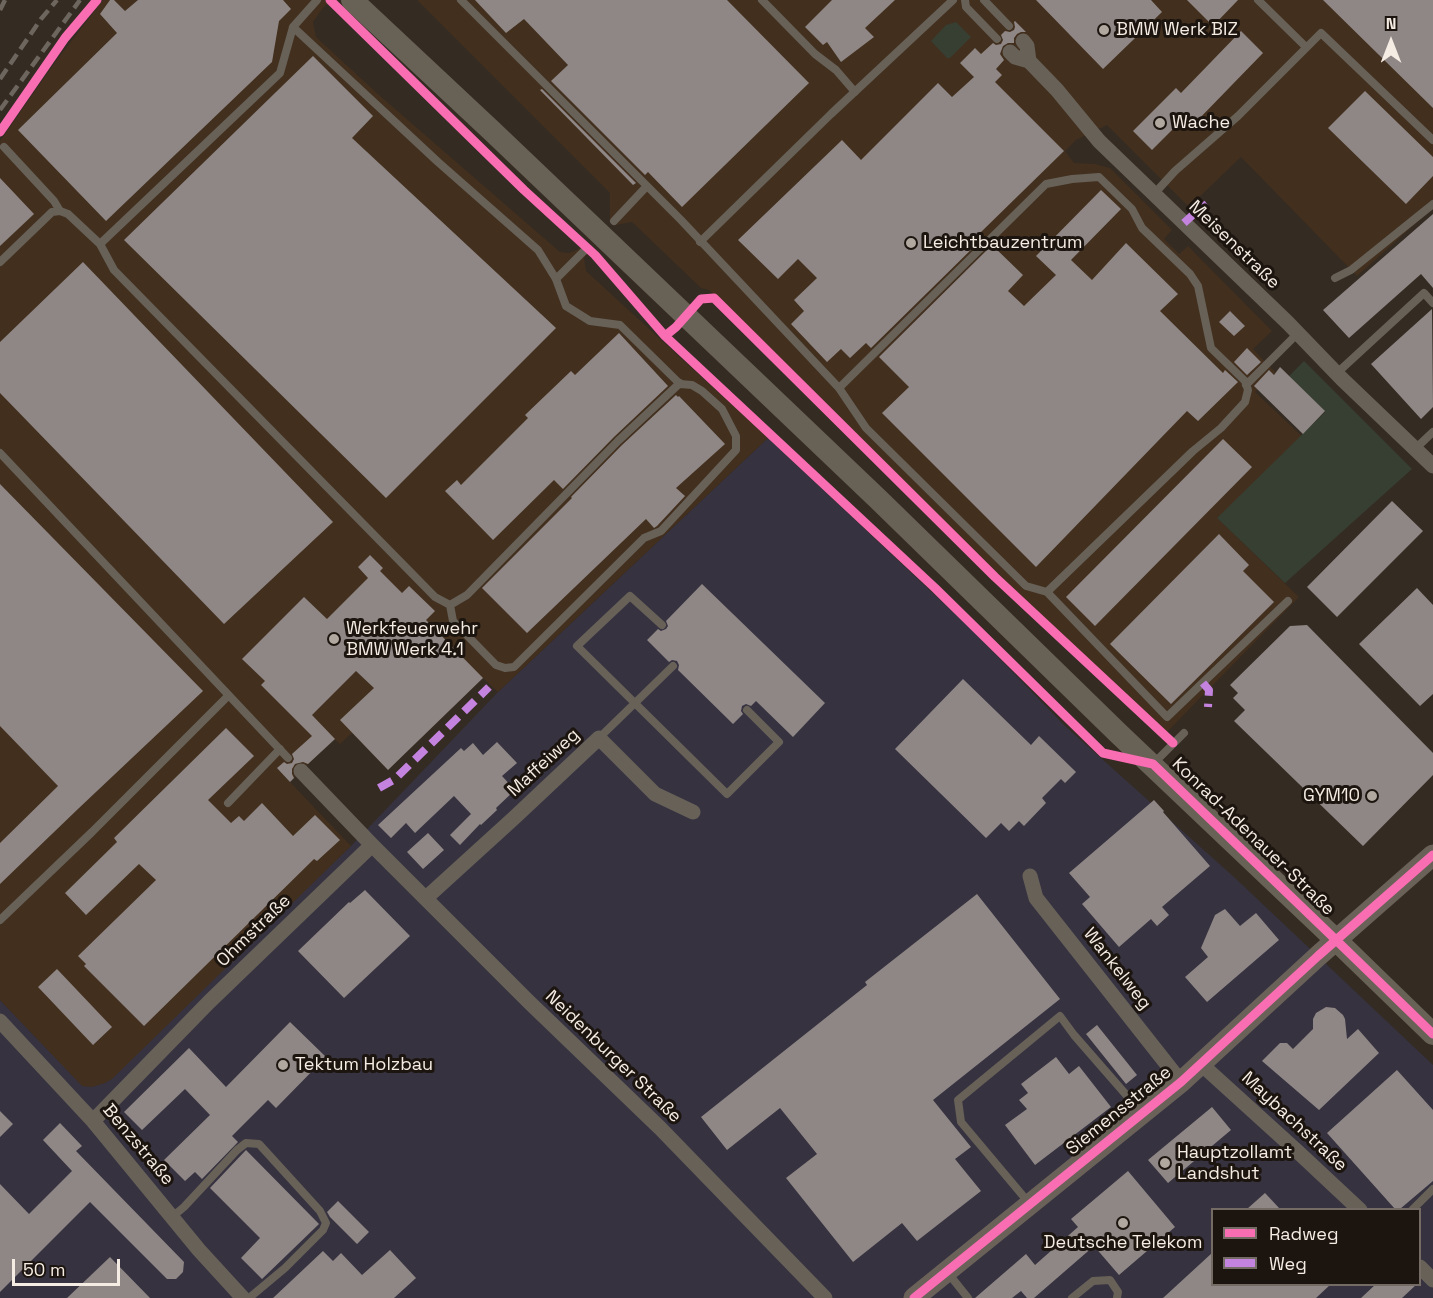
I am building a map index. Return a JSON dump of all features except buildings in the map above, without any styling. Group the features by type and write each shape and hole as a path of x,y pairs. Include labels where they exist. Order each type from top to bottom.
{"main road":[{"name":"Konrad-Adenauer-Straße","path":"353,1 878,499 1118,733 1433,1034"},
{"name":"Siemensstraße","path":"914,1298 1181,1082 1336,939 1433,855"}],"street":[{"name":"Meisenstraße","path":"1023,41 1027,46 1029,61 1057,90 1099,141 1433,466"},
{"path":"1010,52 1015,57 1029,61"},
{"name":"Maffeiweg","path":"426,898 598,738 656,794 693,812"},
{"path":"301,771 372,845"},
{"name":"Neidenburger Straße","path":"372,845 529,1002 660,1128 825,1298"},
{"name":"Ohmstraße","path":"93,1120 209,1002 372,845"},
{"name":"Wankelweg","path":"1030,876 1036,898 1181,1082"},
{"name":"Benzstraße","path":"0,1021 93,1120 200,1250 243,1298"},
{"name":"Maybachstraße","path":"1201,1064 1359,1208"},
{"path":"1421,1269 1433,1280"}],"lane":[{"path":"100,244 280,73 293,27 316,0"},
{"path":"461,0 681,220 838,388 866,428 1026,586 1047,592 1167,717 1288,601"},
{"path":"762,0 815,54 836,70 855,92"},
{"path":"700,242 952,0"},
{"path":"965,0 966,7 997,39"},
{"path":"984,0 1010,27"},
{"path":"1258,0 1306,47"},
{"path":"293,27 438,162 538,250 556,279 566,306 590,321 620,325 680,383 702,391 722,409 736,436 736,450 661,531 644,538 514,667 505,668 496,665 453,621 450,605"},
{"path":"1154,195 1175,171 1238,116 1321,33 1433,140"},
{"path":"3,147 54,201 60,211"},
{"path":"838,388 1046,184 1072,178 1100,177 1132,208 1142,228 1190,274 1198,286 1211,348 1245,381 1248,390 1245,402 1221,428 1193,451 1047,592"},
{"path":"614,221 646,186"},
{"path":"1335,278 1351,270 1433,204"},
{"path":"0,262 52,212 60,211 68,214 100,244 114,270 435,597 450,605"},
{"path":"556,279 584,251"},
{"path":"1337,373 1424,293 1433,303"},
{"path":"1246,385 1298,333"},
{"path":"450,605 467,595 618,441 680,383"},
{"path":"1415,449 1433,432"},
{"path":"0,453 288,758"},
{"path":"662,625 630,596 577,646 727,794 779,742 747,710"},
{"path":"598,738 673,666"},
{"path":"0,920 228,696"},
{"path":"1153,764 1184,733"},
{"path":"228,803 280,749"},
{"path":"1030,1204 961,1122 958,1100 1060,1016 1143,1113"},
{"path":"172,1216 184,1207 237,1150 246,1143 260,1144 320,1211 326,1223 324,1230 285,1268 249,1298"},
{"path":"1413,1208 1433,1189"},
{"path":"947,1272 968,1298"},
{"path":"1072,1298 1093,1281 1110,1280 1118,1292 1117,1298"}],"shaded area":[{"path":"103,0 331,0 313,22 316,37 379,95 560,252 569,253 581,246 588,254 584,258 586,271 768,438 498,692 483,678 388,770 352,733 340,744 334,739 290,782 351,846 112,1079 92,1087 82,1086 0,1000 0,141 56,61"},
{"path":"417,0 1433,0 1433,208 1357,276 1241,157 1189,207 1107,125 1076,140 1065,151 1074,163 1095,164 1110,168 1172,230 1164,239 1179,254 1188,246 1272,331 1253,349 1276,373 1255,392 1307,441 1217,518 1299,597 1167,732 988,565 802,379 709,290 701,288 632,222 616,225 610,219 610,193"},
{"path":"768,438 973,631 1064,725 1235,878 1433,1065 1433,1298 0,1298 0,1000 82,1085 351,846 498,692"}],"green space":[{"path":"956,22 971,37 950,58 947,58 931,41 946,25"},
{"path":"1304,361 1412,469 1285,583 1217,518 1325,412 1289,376"}],"railway":[{"path":"0,10 5,0"},
{"path":"0,79 41,19 57,0"},
{"path":"0,110 80,0"}],"marked path":[{"path":"1184,223 1207,204"},
{"path":"1203,683 1209,690 1208,707"},
{"path":"379,788 395,779 489,687"}],"cycle path":[{"path":"0,132 65,38 97,0"},
{"path":"330,0 524,190 595,255 665,336 935,588 1103,753 1153,764 1433,1034"},
{"path":"665,336 701,299 714,298 995,577 1173,743"},
{"path":"914,1298 1181,1082 1318,956 1433,855"}],"place":[{"name":"BMW Werk BIZ","path":"1104,30"},
{"name":"Wache","path":"1160,123"},
{"name":"Leichtbauzentrum","path":"911,243"},
{"name":"Werkfeuerwehr BMW Werk 4.1","path":"334,639"},
{"name":"GYM10","path":"1372,796"},
{"name":"Tektum Holzbau","path":"283,1065"},
{"name":"Hauptzollamt Landshut","path":"1165,1163"},
{"name":"Deutsche Telekom","path":"1123,1223"}]}
